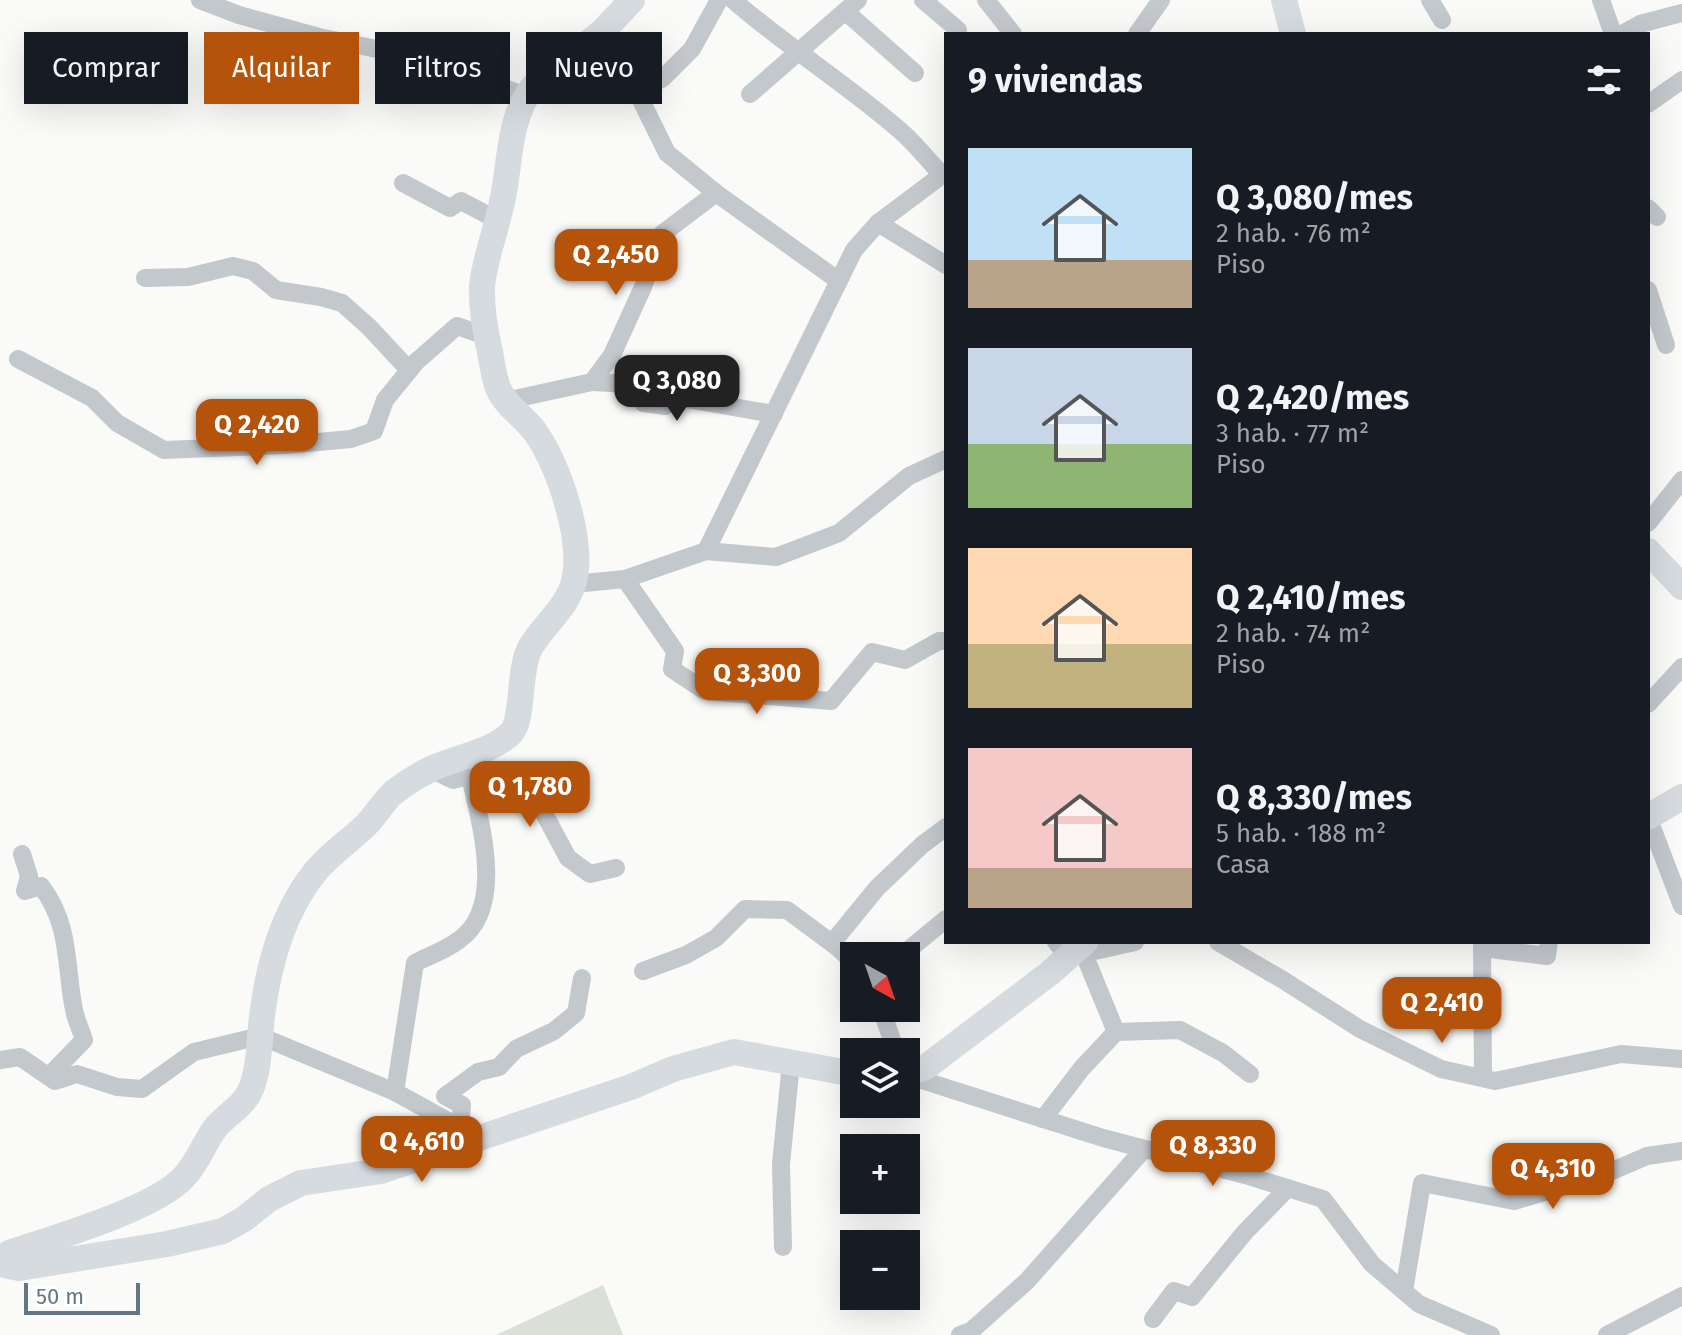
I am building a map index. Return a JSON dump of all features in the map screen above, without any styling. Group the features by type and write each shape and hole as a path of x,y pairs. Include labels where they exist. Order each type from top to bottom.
{"street":[{"path":"200,0 239,15 306,33 434,61 525,96"},
{"path":"632,0 603,31 525,96 517,118 499,221 483,282 482,309 498,386 505,401 535,432 549,458 576,536 574,584 559,612 539,631 526,657 514,731 500,741 430,769 394,793 368,824 317,870 301,893 279,938 264,1003 256,1071 245,1100 215,1128 197,1163 181,1180 167,1191 119,1214 9,1253 0,1264 19,1268 167,1244 223,1231 269,1199 301,1183 381,1171 470,1133 631,1087 673,1069 734,1052 840,1072"},
{"path":"662,79 692,49 719,0"},
{"path":"706,551 854,250 878,223 944,173 865,101 733,0"},
{"path":"923,0 958,30"},
{"path":"986,0 1011,32"},
{"path":"1138,32 1161,0"},
{"path":"1284,0 1292,32"},
{"path":"1430,0 1442,20"},
{"path":"1601,0 1612,32"},
{"path":"750,94 852,6 915,73"},
{"path":"1626,32 1640,24 1682,13"},
{"path":"1650,103 1682,80"},
{"path":"643,104 667,153 716,193 839,281"},
{"path":"403,183 450,208 461,201 499,221"},
{"path":"592,382 612,355 643,287 662,234 716,193"},
{"path":"878,223 944,264"},
{"path":"145,278 188,277 233,266 253,271 276,290 342,303 409,370"},
{"path":"1650,296 1666,345"},
{"path":"18,359 92,398 117,423 164,450 285,445 351,439 374,431 385,400 409,370 457,326 486,336"},
{"path":"505,401 592,382 631,384 643,403 665,406 670,396 774,414"},
{"path":"574,584 625,579 706,551 776,557 839,533 909,476 944,460"},
{"path":"1650,520 1682,480"},
{"path":"1650,553 1682,587"},
{"path":"625,579 675,651 672,669 705,691 831,701 872,652 905,660 944,641"},
{"path":"1650,702 1682,667"},
{"path":"430,769 453,780 487,771 539,804 568,858 590,874 616,868"},
{"path":"395,1092 415,963 460,940 476,921 485,897 485,847 470,776"},
{"path":"1650,816 1682,797"},
{"path":"1650,822 1682,906"},
{"path":"832,943 877,888 944,829"},
{"path":"22,854 29,876 25,891 41,886 54,903 68,949 74,1011 84,1040 77,1074"},
{"path":"643,971 686,955 716,938 745,909 787,910 840,950"},
{"path":"918,942 944,921"},
{"path":"920,1069 1073,949 1117,944"},
{"path":"1221,944 1360,1029 1441,1069 1495,1081 1621,1054 1682,1059"},
{"path":"1483,1078 1482,945 1547,956 1549,944"},
{"path":"1073,949 1116,1032"},
{"path":"470,1133 462,1105 445,1096 478,1072 499,1067 516,1049 554,1031 576,1013 582,978"},
{"path":"1043,1119 1082,1068 1116,1032 1180,1030 1223,1053 1250,1074"},
{"path":"0,1060 20,1057 55,1081 77,1074 117,1087 142,1089 194,1052 260,1036 395,1092 470,1133"},
{"path":"49,1076 84,1040"},
{"path":"783,1247 781,1164 791,1063"},
{"path":"920,1079 1043,1119 1323,1199 1372,1264 1419,1304 1491,1335"},
{"path":"960,1335 971,1331 1027,1281 1144,1149"},
{"path":"1404,1291 1422,1183 1514,1201 1605,1174 1647,1156 1682,1151"},
{"path":"1153,1319 1174,1291 1192,1297 1245,1232 1288,1188"},
{"path":"1607,1335 1682,1296"}],"shaded area":[{"path":"603,1285 623,1335 496,1335"}]}
